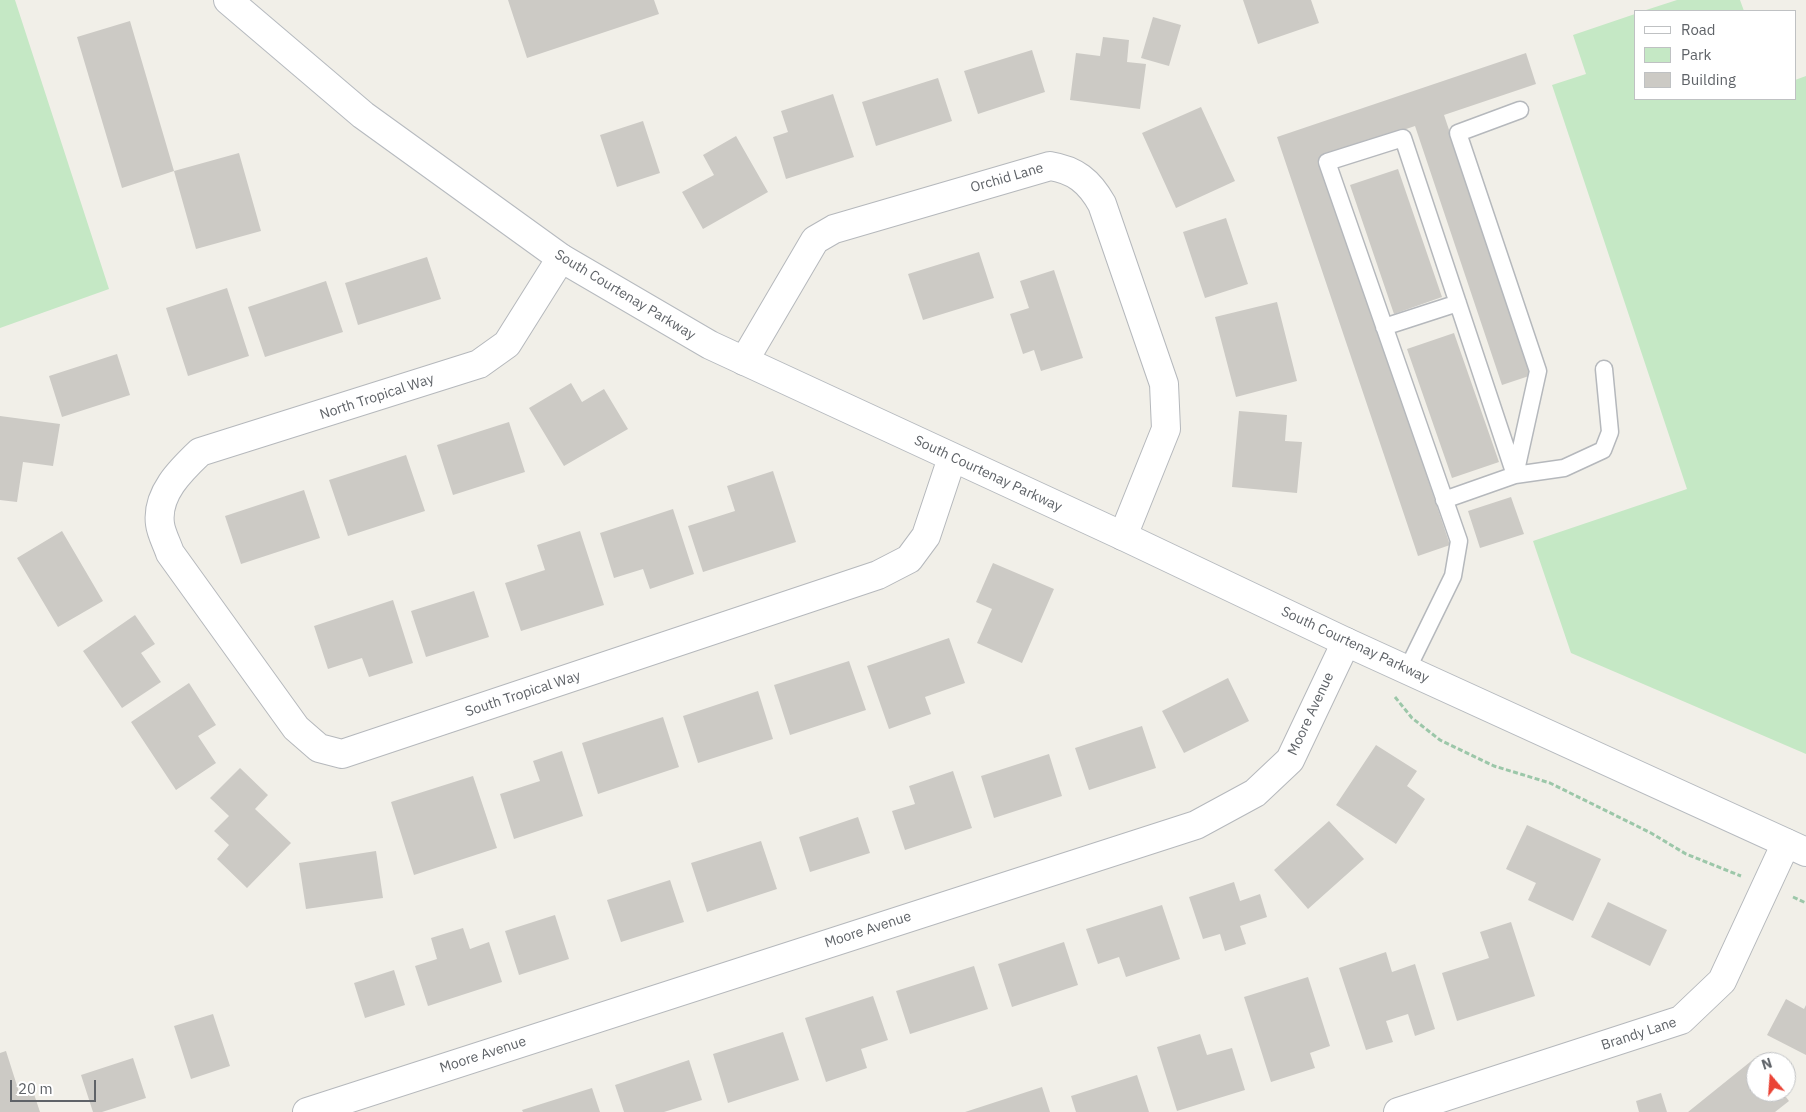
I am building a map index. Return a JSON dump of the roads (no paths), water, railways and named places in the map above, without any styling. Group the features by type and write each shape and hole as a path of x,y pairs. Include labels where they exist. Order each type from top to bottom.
{"street":[{"name":"South Courtenay Parkway","path":"228,0 363,115 561,258 710,345 1123,536 1346,642 1796,847"},
{"name":"Orchid Lane","path":"744,361 815,240 834,229 1050,166 1068,169 1079,175 1093,188 1102,204 1164,384 1166,428 1123,536"},
{"name":"North Tropical Way","path":"164,496 180,470 200,452 480,364 507,344 561,258"},
{"name":"South Tropical Way","path":"164,496 160,523 170,553 296,728 319,748 342,754 878,576 910,559 926,536 952,458"},
{"name":"Moore Avenue","path":"307,1112 1196,824 1255,793 1290,760 1346,642"},
{"name":"Brandy Lane","path":"1398,1112 1681,1020 1722,981 1796,847"}],"lane":[{"path":"1515,475 1538,371 1458,133 1520,110"},
{"path":"1407,670 1453,576 1459,541 1327,162 1403,138 1515,475"},
{"path":"1384,327 1458,303"},
{"path":"1444,500 1515,475 1564,468 1603,450 1610,432 1604,369"}]}
